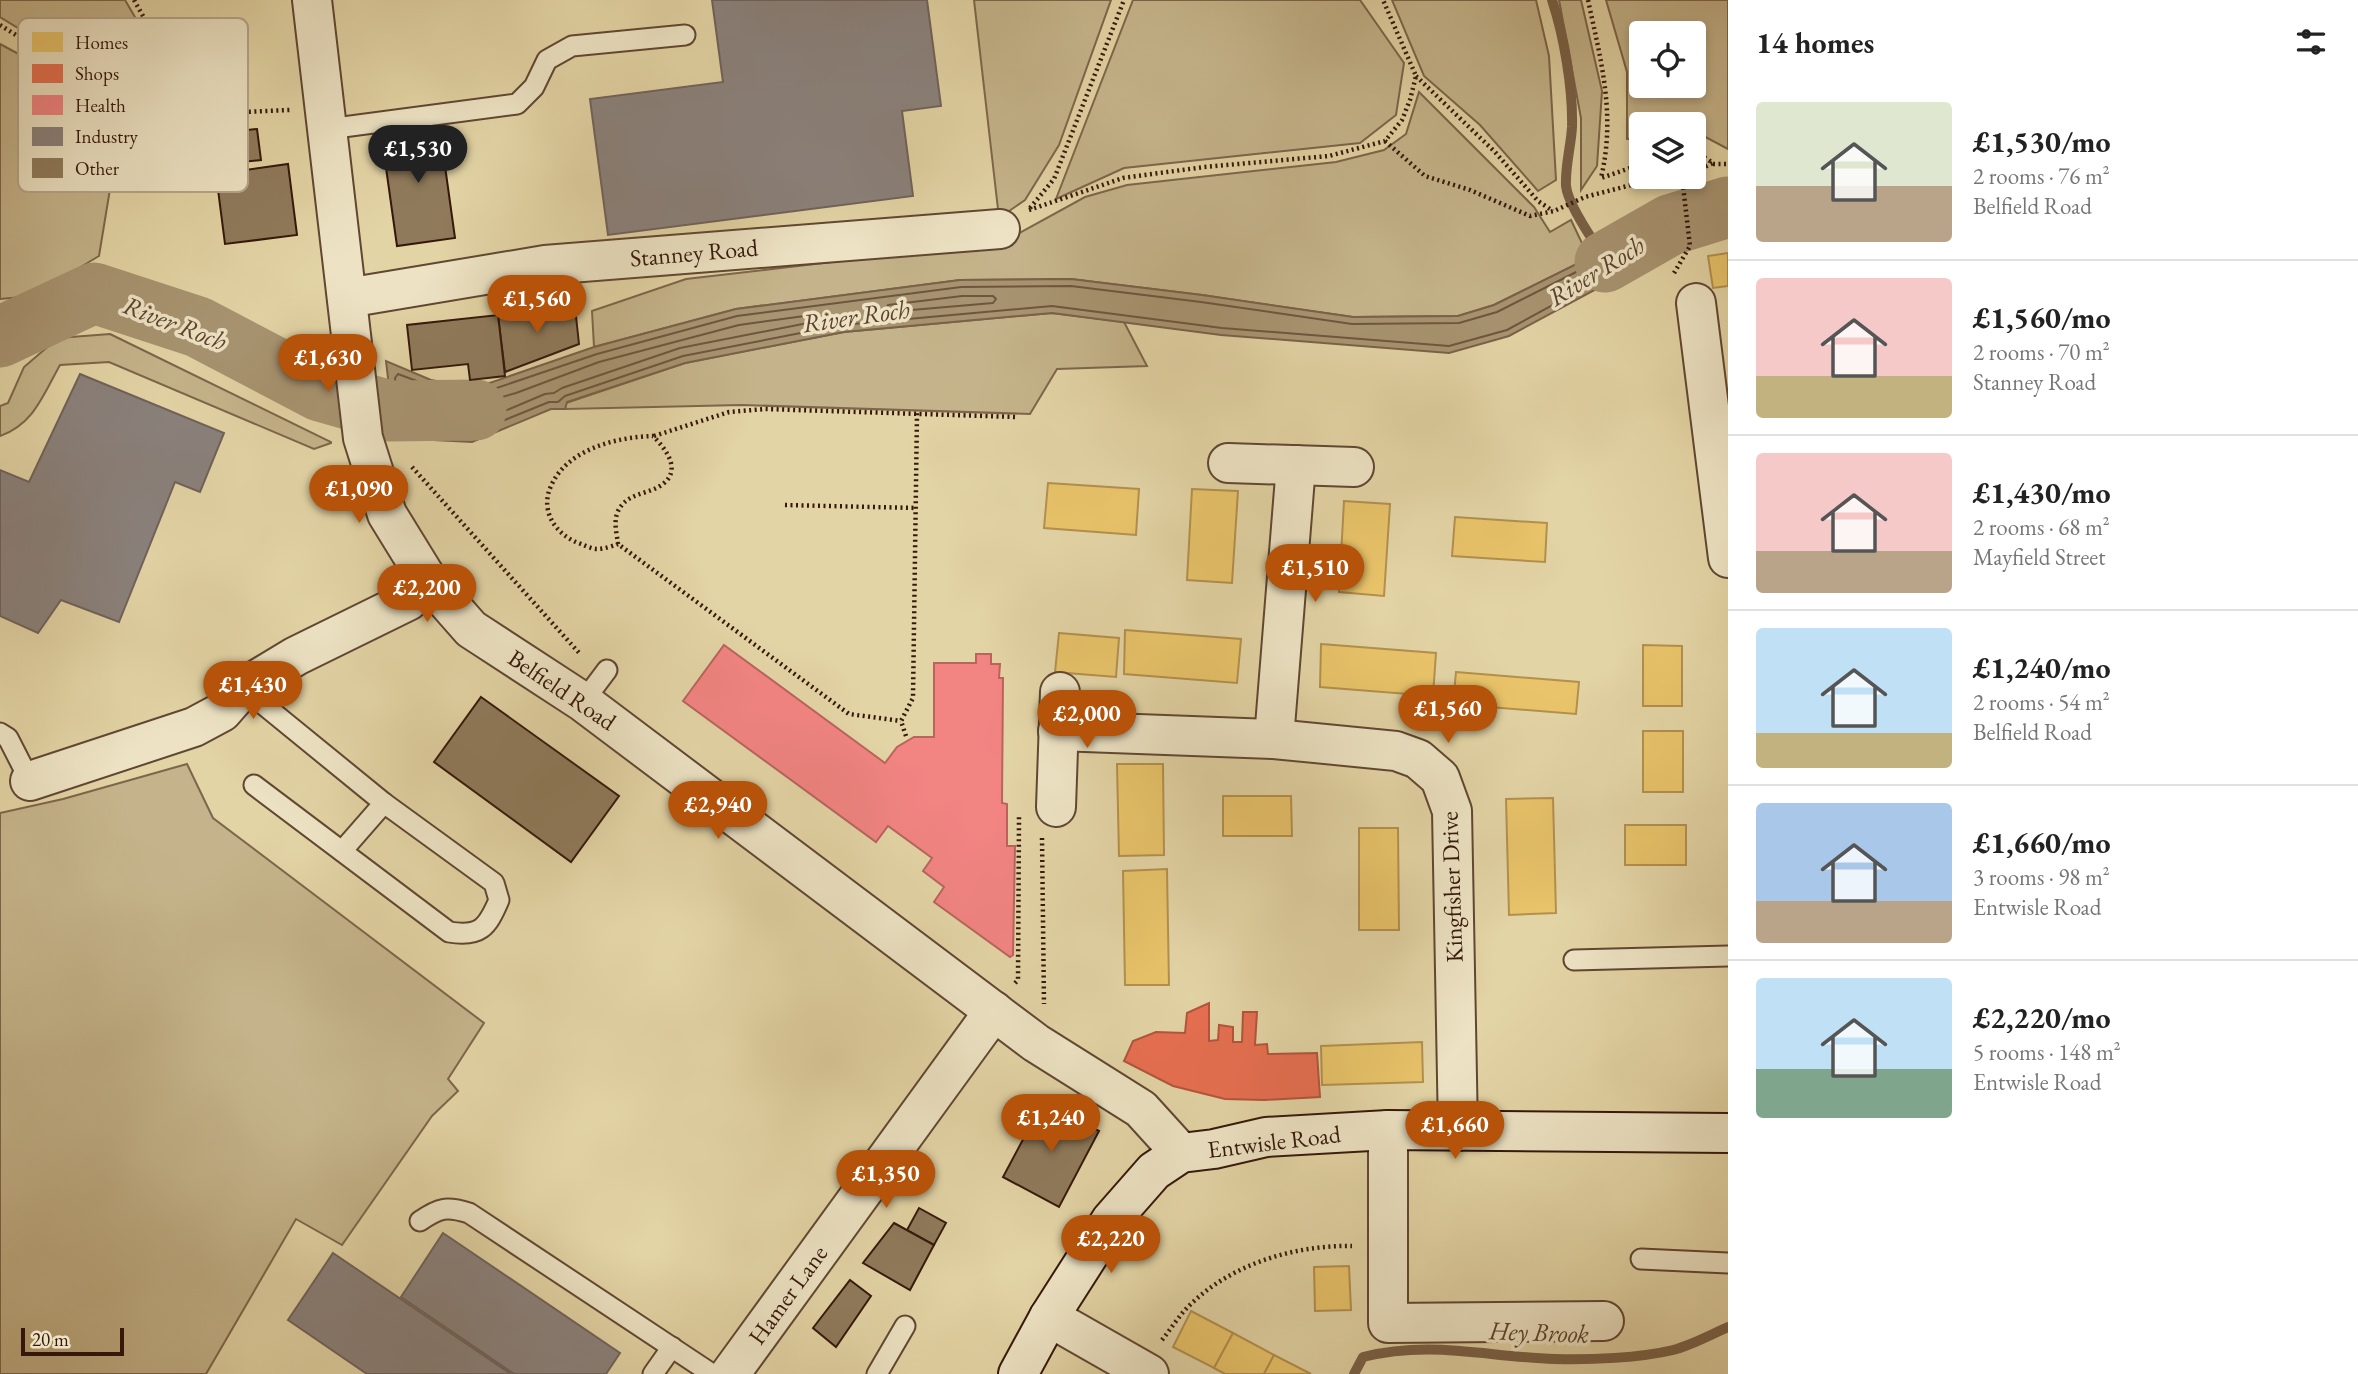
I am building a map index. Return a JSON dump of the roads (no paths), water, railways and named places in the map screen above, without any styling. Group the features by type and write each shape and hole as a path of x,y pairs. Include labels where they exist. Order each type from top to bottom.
{"street":[{"name":"Belfield Road","path":"312,0 363,438 387,514 427,579 471,629 597,683 994,1011 1036,1043 1141,1109 1181,1153"},
{"name":"Stanney Road","path":"347,298 545,265 1000,229"},
{"path":"1696,303 1728,558"},
{"path":"1228,463 1354,467"},
{"path":"1274,739 1296,465"},
{"path":"30,781 194,727 222,712 243,688 296,656 408,601 427,579"},
{"path":"1037,808 1058,731 1060,692"},
{"name":"Kingfisher Drive","path":"1058,731 1274,739 1396,751 1418,759 1440,778 1452,811 1458,1131"},
{"name":"Hamer Lane","path":"730,1374 994,1011"},
{"path":"1388,1130 1388,1323 1604,1321"},
{"name":"Entwisle Road","path":"1018,1374 1049,1317 1111,1220 1154,1171 1181,1153 1214,1149 1266,1137 1388,1130 1728,1133"},
{"path":"1049,1317 1147,1373"}],"lane":[{"path":"327,119 517,104 534,87 547,60 572,47 685,35"},
{"path":"243,688 384,803 494,883 499,900 493,914 480,930 467,935 449,932 254,785"},
{"path":"0,733 8,738 30,781"},
{"path":"342,851 384,803"},
{"path":"1574,960 1728,956"},
{"path":"420,1221 438,1209 455,1208 469,1213 712,1374"},
{"path":"1641,1259 1728,1263"},
{"path":"877,1374 905,1326"},
{"path":"653,1374 672,1347"}],"water":[{"path":"1728,192 1728,227 1697,234 1693,199"},
{"path":"1676,204 1682,243 1509,336 1449,353 1221,335 1052,313 844,332 685,363 567,402 565,409 551,409 472,442 395,438 386,361 431,380 475,388 594,347 736,309 960,280 1071,279 1353,317 1458,316 1494,305 1589,258 1661,208"}],"waterway":[{"path":"1552,0 1564,46 1571,96 1572,127 1566,186 1577,214 1607,261"},
{"name":"River Roch","path":"1605,262 1670,225 1728,207"},
{"name":"River Roch","path":"0,337 94,293 198,327 320,391 390,411 476,410"},
{"name":"Hey Brook","path":"1354,1374 1363,1357 1388,1352 1436,1350 1530,1358 1615,1358 1673,1350 1728,1327"}]}
